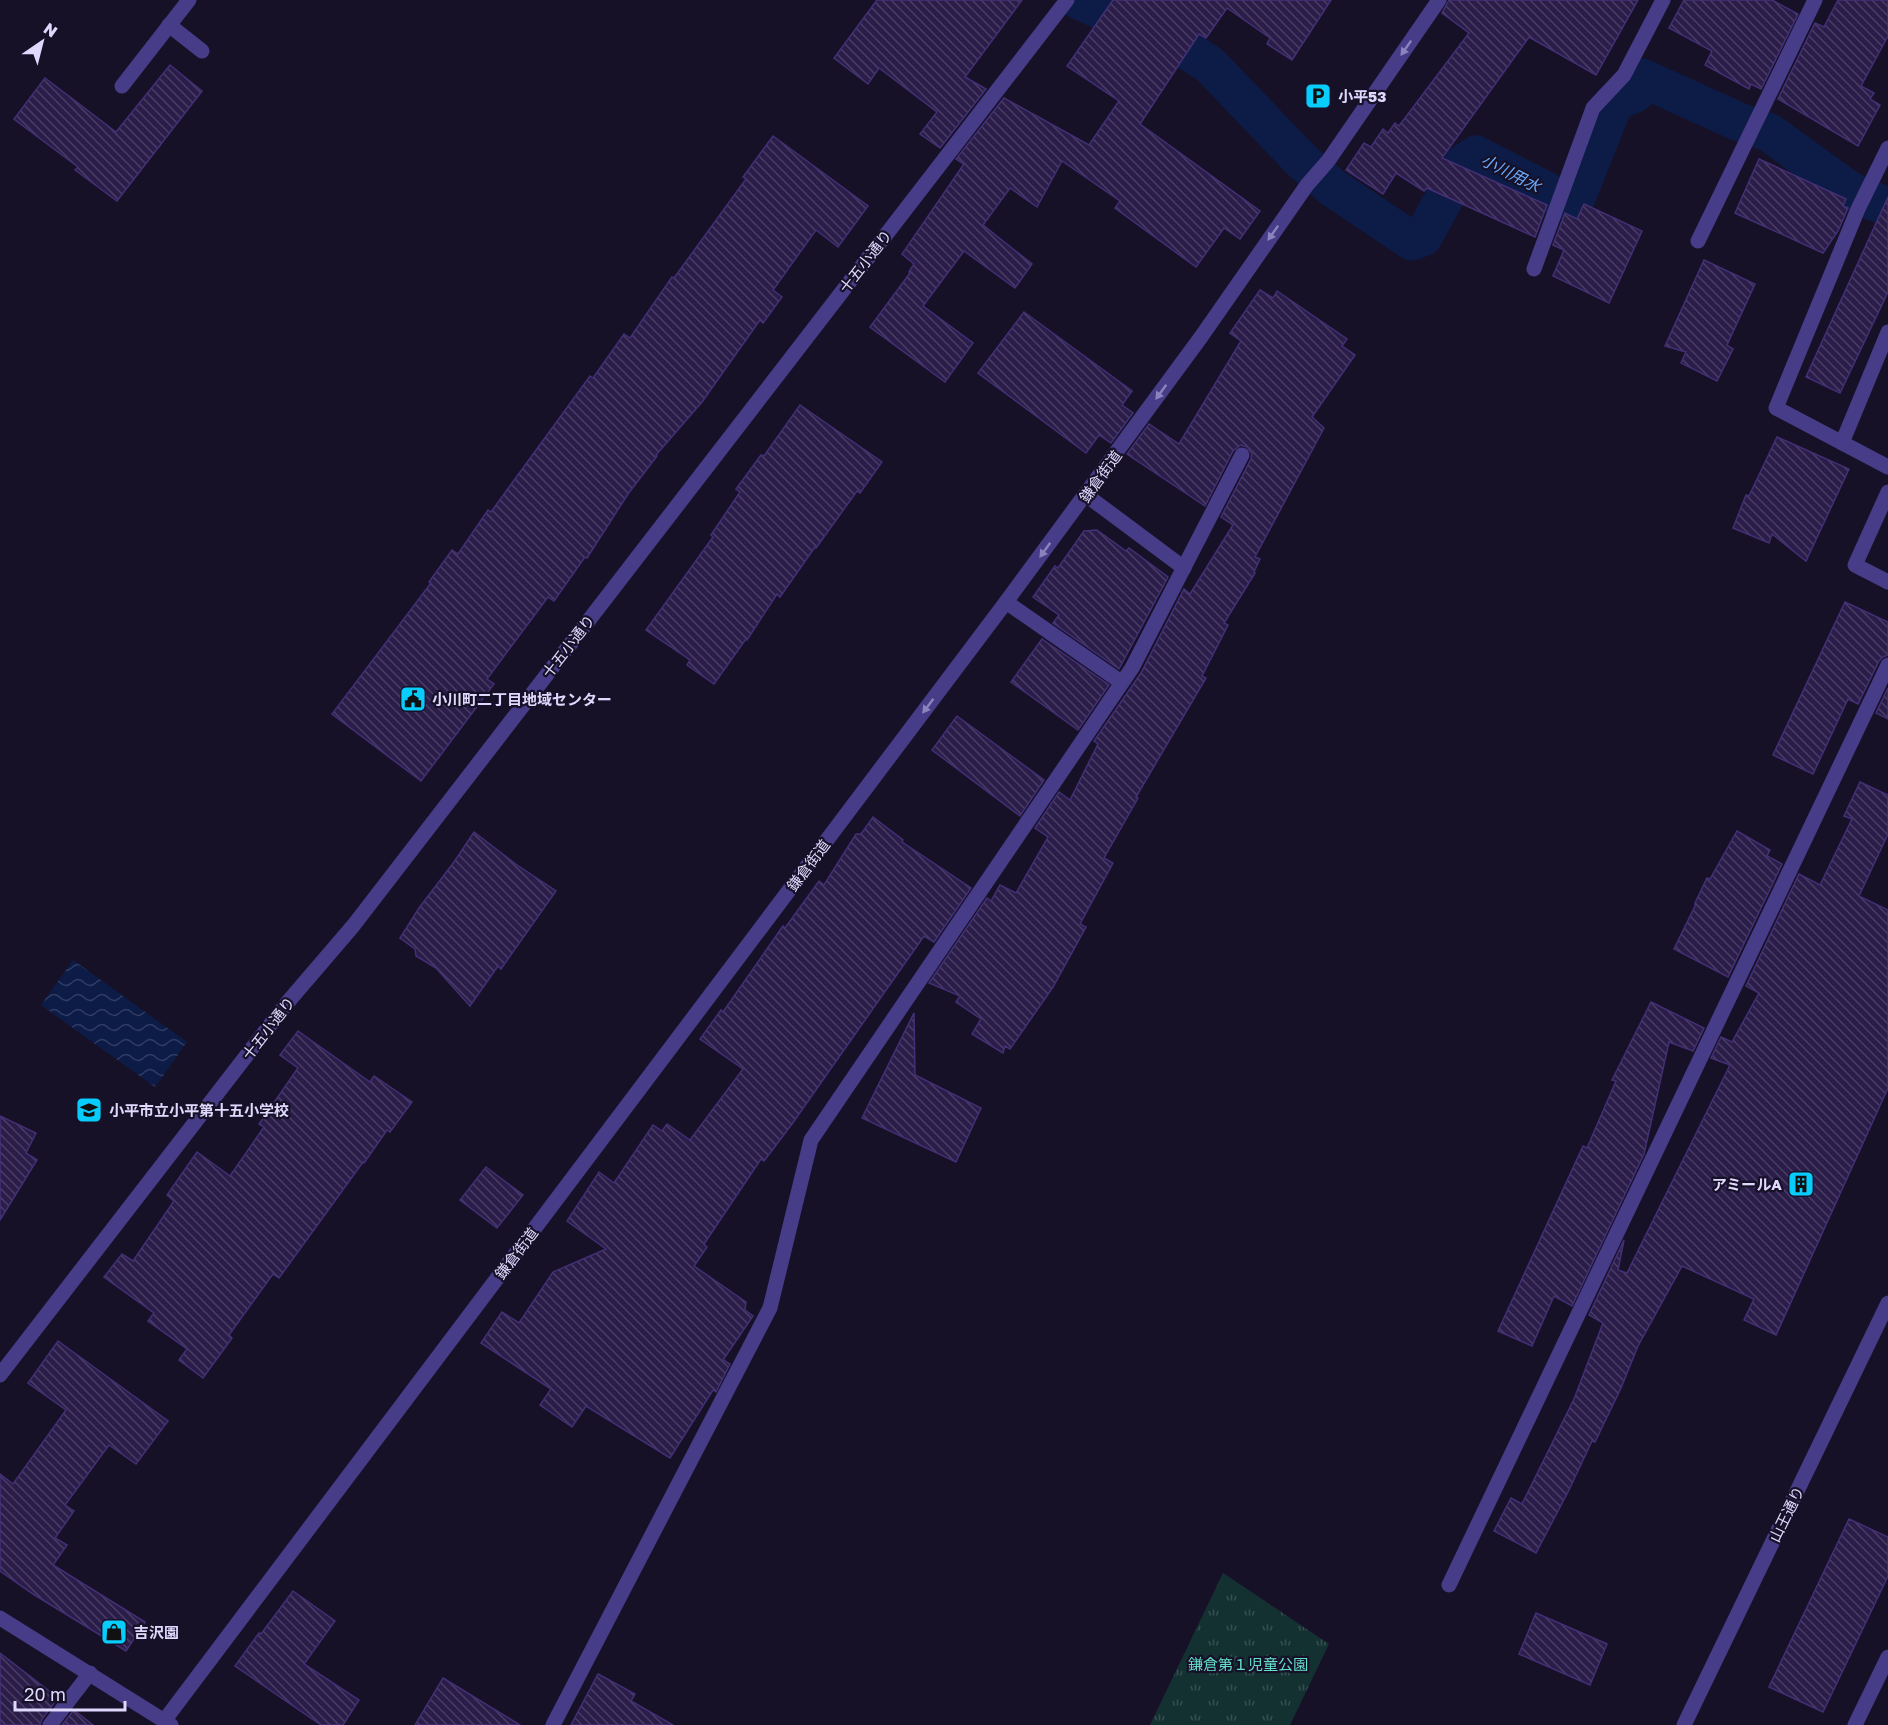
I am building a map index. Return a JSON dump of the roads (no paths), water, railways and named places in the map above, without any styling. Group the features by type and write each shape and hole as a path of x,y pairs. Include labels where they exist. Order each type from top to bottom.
{"street":[{"path":"122,86 189,0"},
{"name":"鎌倉街道","path":"168,1723 1086,495 1202,337 1306,185 1328,161 1439,0"},
{"path":"1534,269 1593,108 1624,75 1663,0"},
{"path":"1698,241 1815,0"},
{"name":"十五小通り","path":"0,1375 287,1002 353,926 1066,1"},
{"path":"169,25 202,51"},
{"path":"1888,148 1867,188 1776,408 1888,467"},
{"path":"1842,443 1888,332"},
{"path":"554,1725 770,1308 811,1140 1132,668 1242,456"},
{"path":"1888,492 1855,565 1888,582"},
{"path":"1086,495 1184,568"},
{"path":"1006,603 1121,682"},
{"path":"1449,1585 1888,665"},
{"name":"山王通り","path":"1684,1725 1888,1303"},
{"path":"0,1618 168,1723"},
{"path":"1856,1725 1888,1657"},
{"path":"50,1725 90,1673"}],"water":[{"path":"73,960 187,1042 155,1087 41,1005"}],"waterway":[{"name":"小川用水","path":"1079,0 1184,48 1210,65 1301,160 1333,188 1412,241 1423,237 1463,164 1476,155 1566,201 1576,198 1614,102 1635,93 1642,78 1737,121 1770,133 1850,191 1888,207"}],"place":[{"name":"小平53","path":"1318,96"},
{"name":"小川町二丁目地域センター","path":"413,699"},
{"name":"小平市立小平第十五小学校","path":"89,1110"},
{"name":"アミールA","path":"1801,1184"},
{"name":"吉沢園","path":"114,1632"}],"park label":[{"name":"鎌倉第１児童公園","path":"1248,1664"}]}
